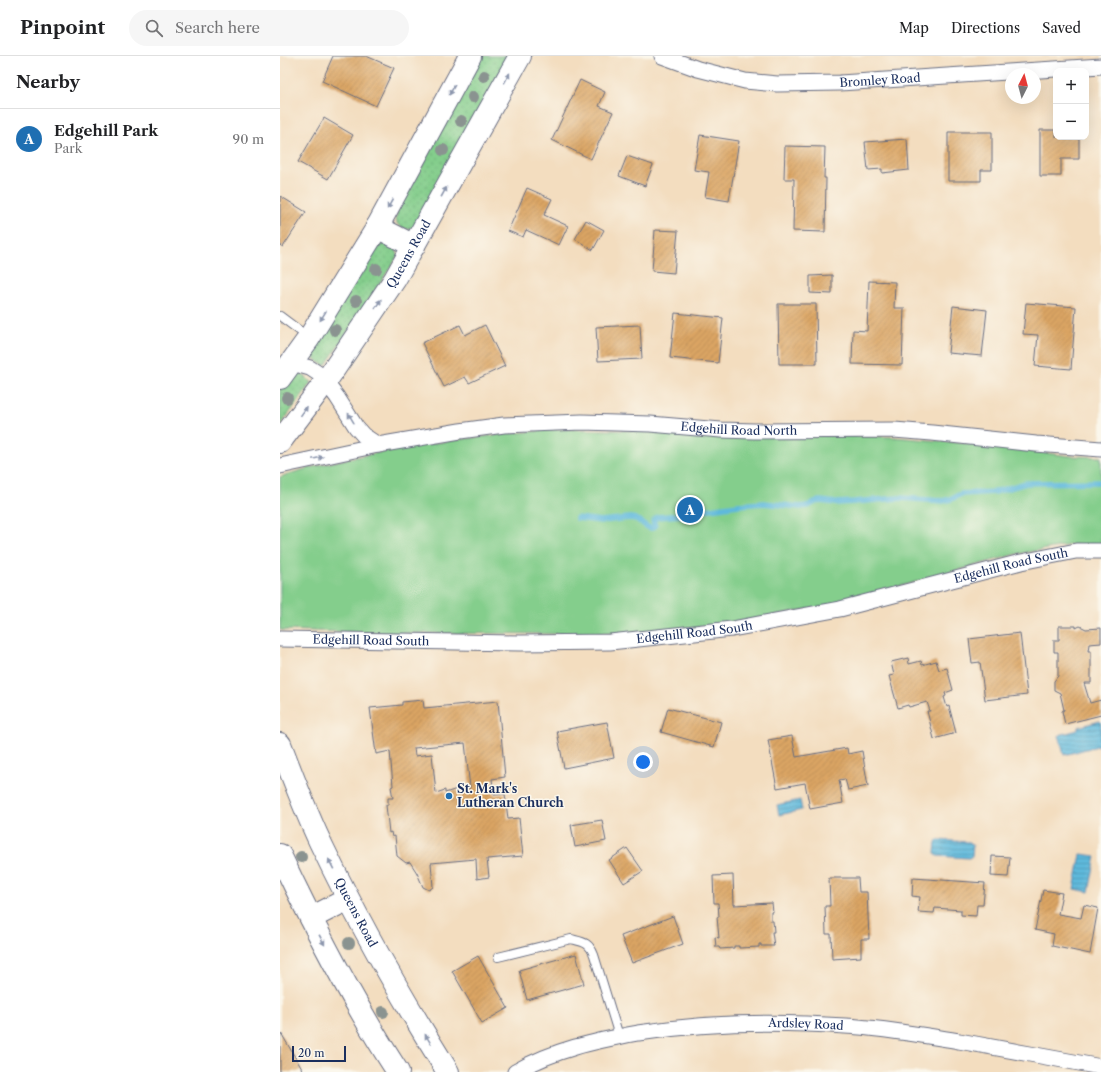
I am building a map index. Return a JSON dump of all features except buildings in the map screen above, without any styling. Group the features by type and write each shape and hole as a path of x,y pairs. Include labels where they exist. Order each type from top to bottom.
{"main road":[{"path":"286,370 309,338 377,227 470,56"},
{"name":"Queens Road","path":"280,442 326,381 395,279 520,56"},
{"path":"377,227 414,246"},
{"name":"Queens Road","path":"280,744 307,813 348,899 383,964 448,1072"},
{"path":"280,855 311,918 353,997 398,1072"},
{"path":"311,918 348,899"}],"street":[{"name":"Bromley Road","path":"662,56 698,69 738,79 777,84 848,83 1101,66"},
{"path":"286,370 310,368 326,381 345,407 356,427 378,445"},
{"name":"Edgehill Road North","path":"280,466 378,445 443,434 504,425 556,422 610,422 721,430 902,431 1101,449"},
{"name":"Edgehill Road South","path":"280,639 521,643 610,642 732,629 840,609 1021,562 1076,551 1101,551"},
{"name":"Ardsley Road","path":"515,1072 530,1064 582,1044 619,1036 680,1027 724,1024 788,1023 846,1026 919,1035 1101,1067"}],"lane":[{"path":"280,316 309,338"},
{"path":"498,957 571,939 583,942 591,947 619,1036"}],"green space":[{"path":"482,56 511,56 414,229 401,227 398,225 396,219 398,209"},
{"path":"388,243 396,248 398,256 325,366 313,358 305,355 377,247"},
{"path":"294,372 304,376 311,383 280,426 280,389"},
{"path":"562,429 894,437 963,443 1070,456 1101,457 1101,544 1070,545 1017,554 819,607 727,624 645,632 591,634 385,633 280,630 280,477 333,462 415,446 513,433"}],"water":[{"path":"1100,721 1101,745 1064,755 1059,735 1078,730 1078,727"},
{"path":"800,800 802,810 779,815 777,805"},
{"path":"938,840 970,842 973,845 972,856 969,858 937,856 935,853 936,842"},
{"path":"1081,854 1096,856 1089,892 1074,889"}],"waterway":[{"path":"577,518 601,521 630,518 636,519 649,528 652,528 655,526 653,521 657,517 681,515 738,505 764,503 800,507 808,506 820,501 837,503 899,498 943,501 961,494 995,492 1026,483 1101,482"}],"place":[{"name":"Edgehill Park","path":"690,510"},
{"name":"St. Mark's Lutheran Church","path":"449,796"}]}
